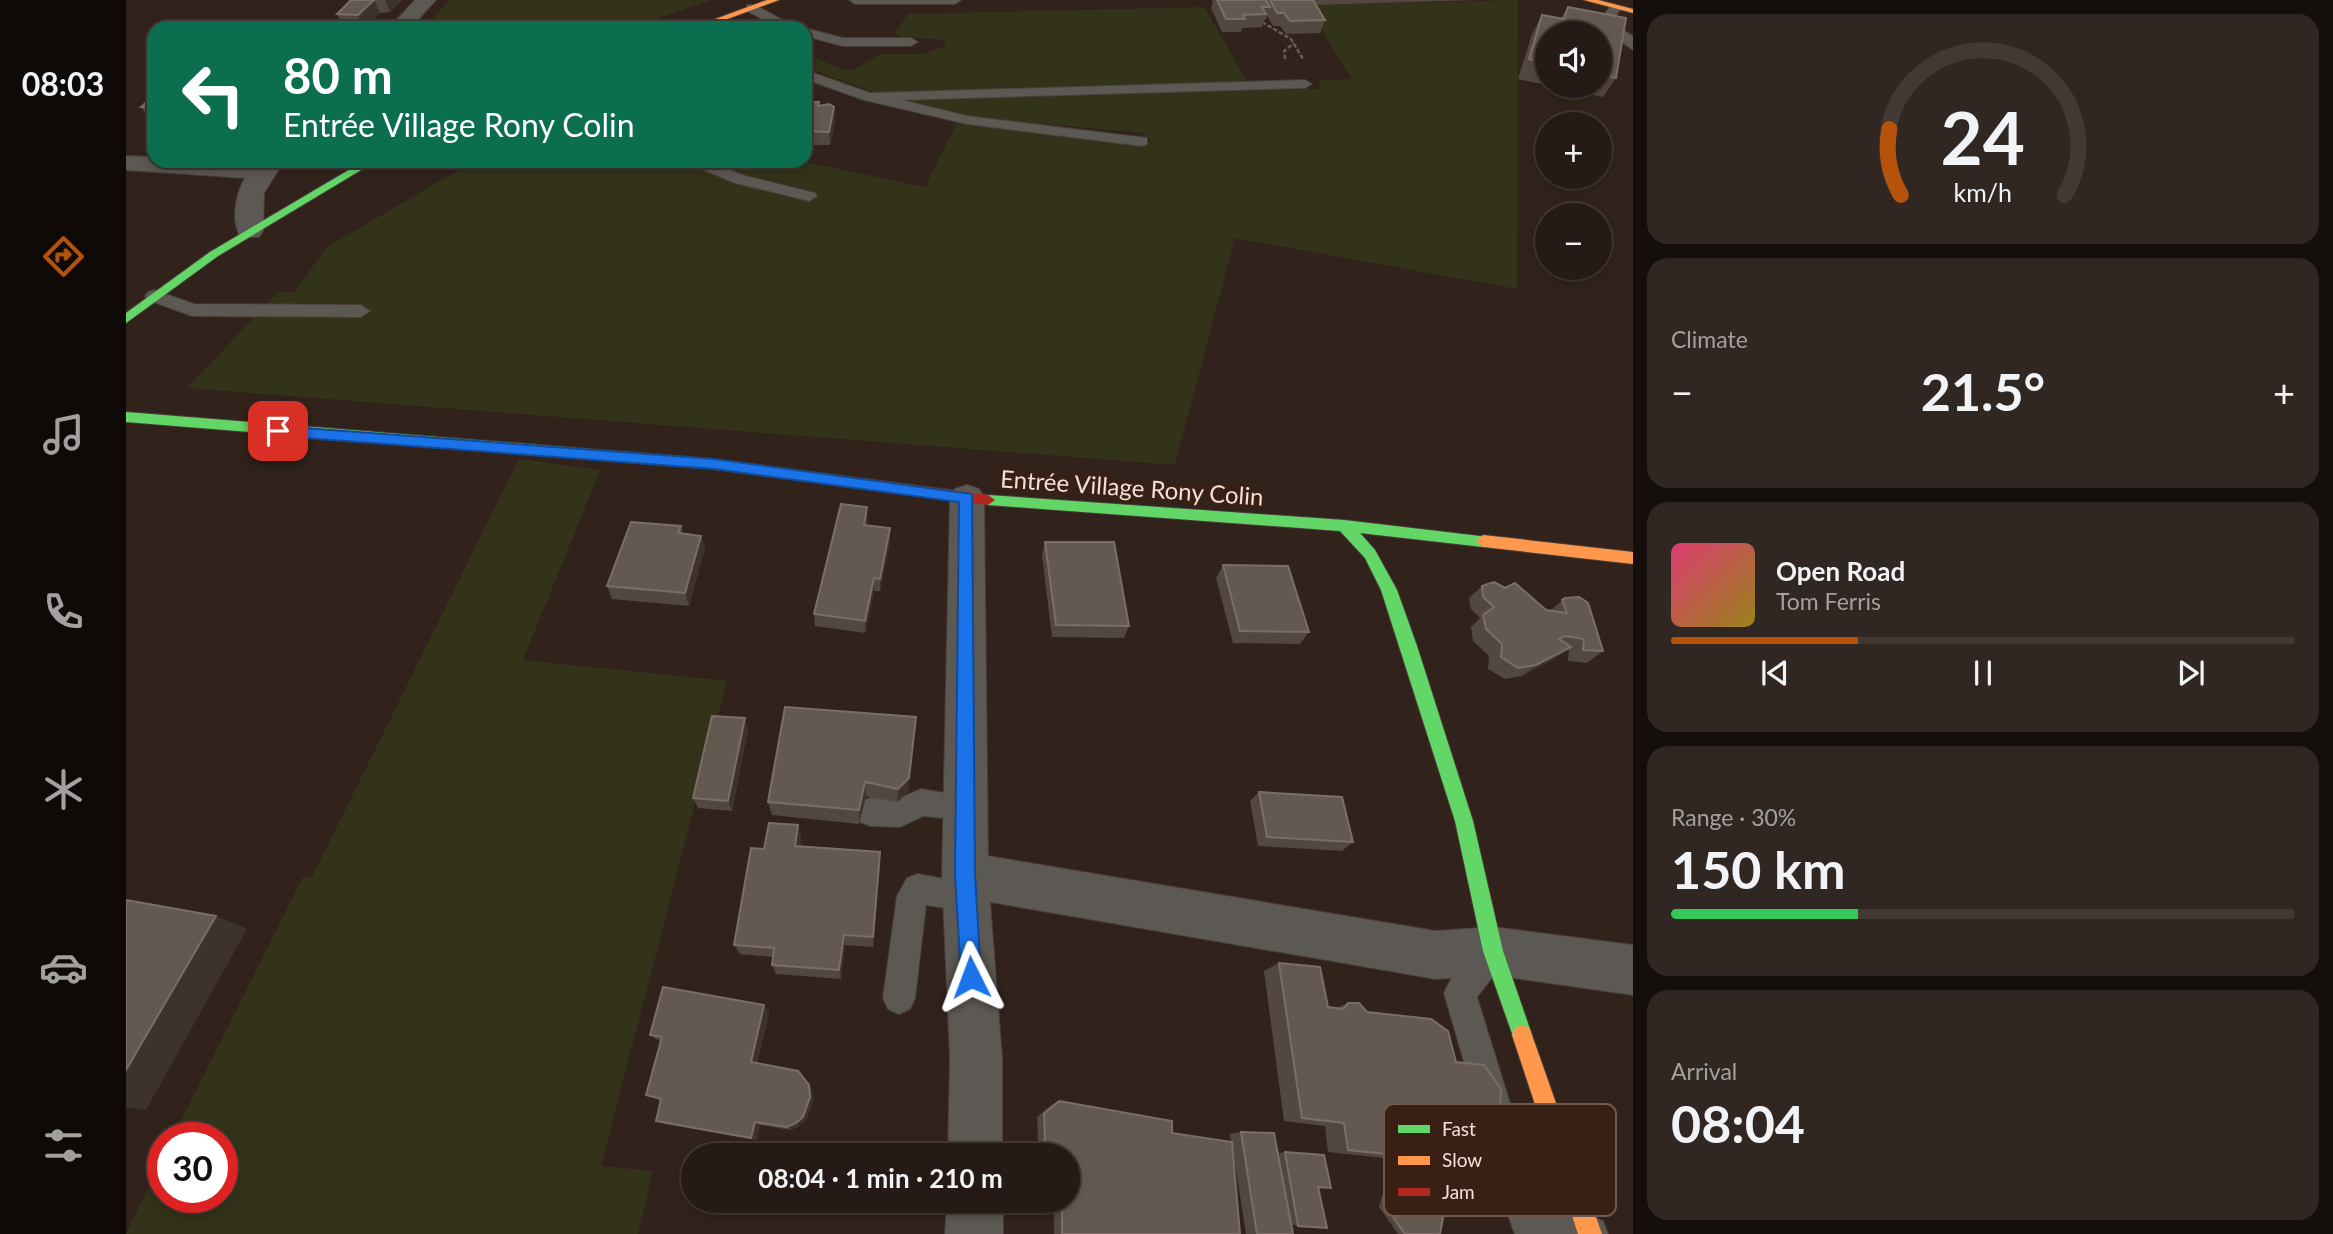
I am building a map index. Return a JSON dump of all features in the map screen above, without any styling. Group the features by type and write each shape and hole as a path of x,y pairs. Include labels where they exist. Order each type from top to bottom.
{"street":[{"path":"406,21 426,0"},
{"path":"715,21 775,0"},
{"path":"1588,0 1633,11"},
{"path":"126,163 147,163"},
{"path":"250,231 248,195 266,168"},
{"path":"126,319 154,296 250,231 360,168"},
{"name":"Entrée Village Rony Colin","path":"126,418 714,464 967,498 1344,526 1633,558"},
{"path":"967,498 965,807 966,885 976,1059 975,1143"},
{"path":"1344,526 1370,554 1389,590 1409,646 1464,821 1493,951 1545,1104"},
{"path":"966,885 1436,955 1493,951 1633,970"},
{"path":"974,1234 975,1213"},
{"path":"1584,1216 1590,1234"}],"lane":[{"path":"855,0 955,0"},
{"path":"1616,7 1604,24 1628,39 1633,46"},
{"path":"751,8 776,21"},
{"path":"812,34 843,42 911,42"},
{"path":"869,97 1305,84 1295,67"},
{"path":"812,77 869,97 967,120 1142,141"},
{"path":"709,168 741,180 809,196"},
{"path":"154,296 192,310 361,310"},
{"path":"870,812 900,813 921,802 965,807"},
{"path":"899,998 912,896 918,889 966,885"},
{"path":"1493,951 1460,993 1493,1104"},
{"path":"1527,1216 1530,1227 1590,1234"}],"path":[{"path":"1262,22 1294,43 1304,56 1302,64 1295,67 1286,62 1284,56 1289,45 1294,43"}],"green space":[{"path":"450,0 711,0 650,21 430,21"},
{"path":"1518,0 1517,289 1235,238 1175,465 187,388 278,292 294,292 327,247 462,168 812,168 812,163 925,187 958,121 1127,144 1152,142 1144,133 966,117 882,98 1319,89 1320,80 1352,79 1306,5"},
{"path":"1204,7 1247,81 877,93 812,70 812,57 842,69 853,70 880,54 923,54 946,46 945,40 902,37 895,33 908,14"},
{"path":"519,459 600,470 523,660 727,681 601,1166 653,1171 638,1234 126,1234 147,1190 147,1213 238,1213 238,1122 180,1122 303,877 312,877"}],"building":[{"path":"351,0 374,0 358,15 337,14"},
{"path":"1217,0 1266,0 1270,7 1262,7 1266,14 1243,15 1245,19 1226,19"},
{"path":"1270,0 1313,0 1325,20 1290,21 1284,13 1277,13"},
{"path":"1568,7 1626,18 1616,78 1612,77 1612,21 1540,21 1542,15 1564,19"},
{"path":"1535,39 1535,60 1529,59"},
{"path":"812,102 819,102 818,106 829,104 834,107 829,132 812,131"},
{"path":"841,504 867,507 864,525 890,528 880,579 874,578 865,621 814,614"},
{"path":"631,522 681,526 678,533 701,536 685,593 607,586"},
{"path":"1045,542 1114,542 1129,626 1056,625"},
{"path":"1223,565 1288,566 1309,632 1240,631"},
{"path":"1494,582 1505,588 1515,583 1546,610 1567,613 1562,600 1579,597 1588,603 1603,651 1583,650 1584,639 1565,636 1559,639 1571,647 1536,665 1518,668 1501,657 1502,644 1486,629 1483,615 1494,607 1483,597 1482,586"},
{"path":"785,707 916,717 909,778 898,789 865,782 859,810 768,802"},
{"path":"712,716 745,718 728,801 693,798"},
{"path":"1259,792 1342,797 1353,842 1267,837"},
{"path":"769,823 798,825 795,846 880,852 873,937 844,935 839,970 772,965 774,948 734,945 751,848 764,849"},
{"path":"126,900 216,916 126,1070"},
{"path":"1279,963 1320,967 1328,1007 1343,1009 1348,1003 1359,1003 1367,1012 1431,1019 1448,1031 1456,1062 1484,1065 1501,1089 1500,1104 1384,1104 1384,1154 1348,1150 1344,1123 1302,1118"},
{"path":"663,987 764,1005 751,1062 798,1071 809,1085 810,1097 803,1117 787,1127 755,1122 751,1138 656,1121 661,1099 646,1095 662,1037 650,1035"},
{"path":"1059,1101 1172,1121 1172,1133 1232,1142 1240,1234 1062,1234 1062,1213 1080,1213 1080,1143 1034,1143 1045,1141 1044,1114"},
{"path":"1241,1132 1274,1133 1293,1234 1257,1234"},
{"path":"1285,1152 1324,1155 1331,1188 1318,1187 1327,1228 1298,1226"},
{"path":"1392,1216 1443,1216 1440,1234 1405,1234"}],"traffic: fast":[{"path":"126,319 214,254 359,168"},
{"path":"126,417 713,464"},
{"path":"988,500 1344,526 1483,541"},
{"path":"1344,526 1370,554 1389,590 1409,646 1464,821 1493,951 1522,1035"}],"traffic: slow":[{"path":"715,21 775,0"},
{"path":"1588,0 1633,11"},
{"path":"1483,541 1633,558"},
{"path":"1522,1035 1546,1104"},
{"path":"1584,1216 1590,1234"}],"traffic: jam":[{"path":"713,464 988,500"}],"route":[{"path":"278,431 714,464 967,498 965,874 971,977"}]}
